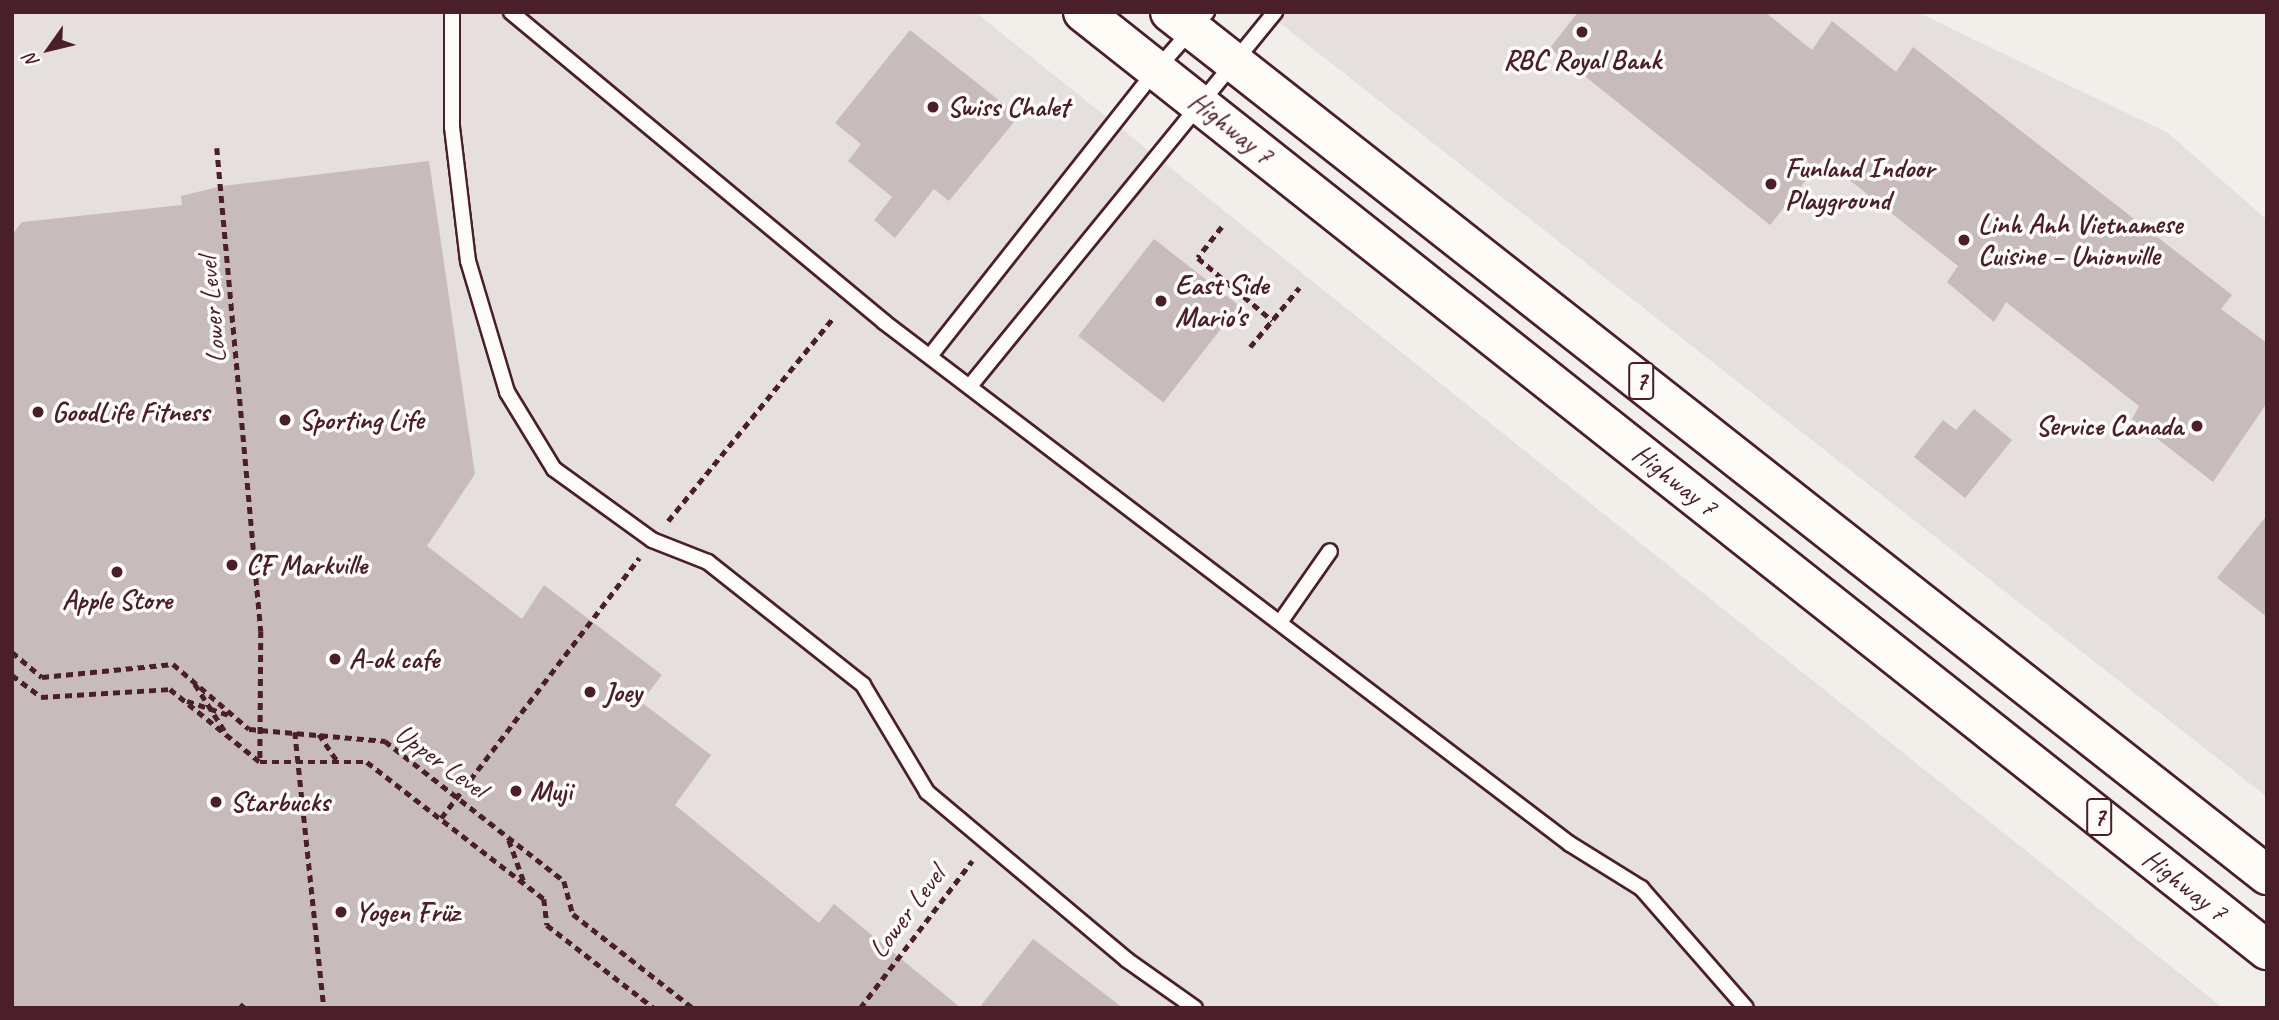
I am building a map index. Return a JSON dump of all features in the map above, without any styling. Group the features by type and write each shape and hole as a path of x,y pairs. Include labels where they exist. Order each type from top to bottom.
{"main road":[{"name":"Highway 7","path":"1083,12 2267,950"},
{"name":"Highway 7","path":"1190,18 1235,60 2267,875"}],"lane":[{"path":"452,12 452,127 468,261 507,392 554,469 652,540 708,562 863,685 927,792 1127,960 1195,1008"},
{"path":"511,12 930,356 1570,844 1641,888 1746,1008"},
{"path":"970,386 1198,101 1275,12"},
{"path":"930,356 1157,69 1190,18"},
{"path":"1281,621 1330,551"}],"path":[{"name":"Lower Level","path":"217,148 261,631 260,762"},
{"path":"1222,227 1198,258 1272,320"},
{"path":"1250,347 1299,288"},
{"path":"441,818 593,622 652,540 833,318"},
{"name":"Upper Level","path":"12,652 42,677 173,664 249,729 385,741 564,881 573,914 693,1008"},
{"path":"12,675 41,697 170,689 260,762 367,762 544,899 547,925 654,1008"},
{"path":"191,680 228,737"},
{"path":"183,699 236,718"},
{"path":"295,732 324,1008"},
{"path":"319,734 337,762"},
{"path":"509,838 524,883"},
{"name":"Lower Level","path":"860,1008 987,841"}],"shaded area":[{"path":"12,12 975,12 2223,1008 12,1008"},
{"path":"1266,12 1917,12 2168,133 2267,220 2267,797"}],"building":[{"path":"1578,12 1765,12 1812,50 1832,21 1896,72 1913,47 2232,295 2221,309 2267,343 2267,403 2213,482 2132,419 2139,406 2006,302 1994,322 1947,282 1958,266 1823,159 1770,225 1550,48"},
{"path":"910,30 1019,116 949,201 934,189 895,238 874,220 892,197 848,161 861,144 835,123"},
{"name":"CF Markville","path":"429,161 475,474 427,546 522,619 544,585 662,675 641,702 711,755 675,805 819,923 834,904 961,1008 12,1008 12,235 22,222 182,205 181,196 222,186"},
{"path":"1154,239 1239,305 1163,402 1078,336"},
{"path":"1974,409 2012,440 1965,498 1914,457 1943,420 1956,430"},
{"path":"2267,515 2267,617 2217,578"},
{"path":"1033,939 1123,1008 979,1008"}],"place":[{"name":"RBC Royal Bank","path":"1582,32"},
{"name":"Swiss Chalet","path":"933,107"},
{"name":"Funland Indoor Playground","path":"1771,184"},
{"name":"Linh Anh Vietnamese Cuisine – Unionville","path":"1964,240"},
{"name":"East Side Mario's","path":"1161,301"},
{"name":"GoodLife Fitness","path":"38,412"},
{"name":"Sporting Life","path":"285,420"},
{"name":"Service Canada","path":"2197,426"},
{"name":"CF Markville","path":"232,565"},
{"name":"Apple Store","path":"117,572"},
{"name":"A-ok cafe","path":"335,659"},
{"name":"Joey","path":"590,692"},
{"name":"Muji","path":"516,791"},
{"name":"Starbucks","path":"216,802"},
{"name":"Yogen Früz","path":"341,912"}]}
